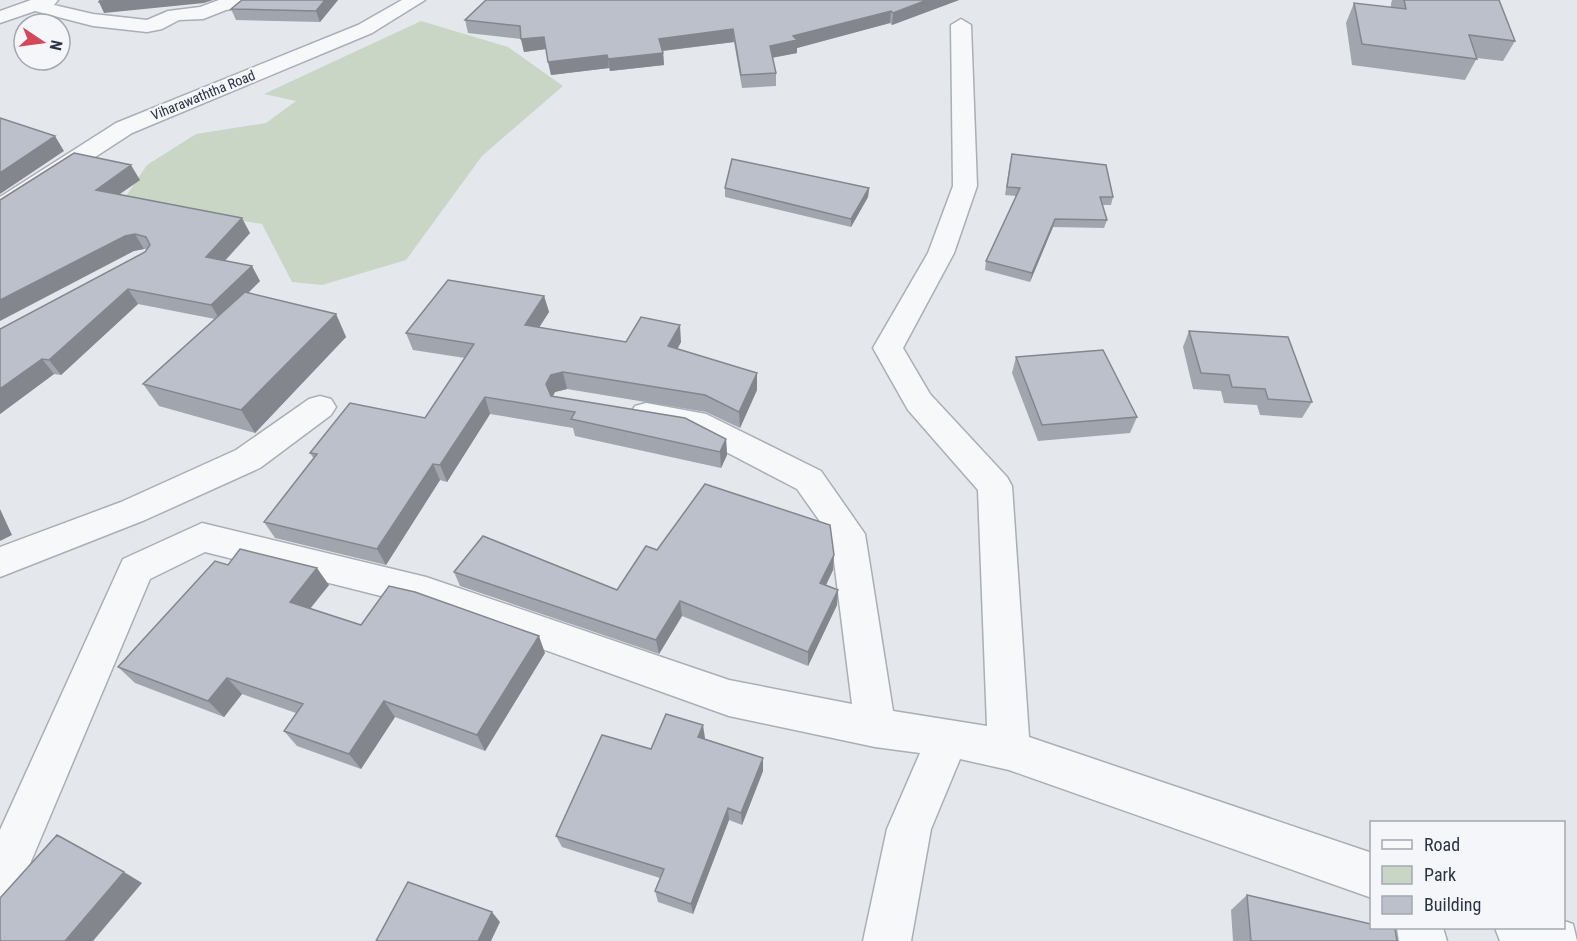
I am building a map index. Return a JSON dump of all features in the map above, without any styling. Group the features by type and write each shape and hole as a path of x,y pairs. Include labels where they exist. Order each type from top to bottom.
{"street":[{"path":"0,17 43,3 93,20 147,26 155,25 175,15 203,13 222,6 256,0"},
{"name":"Viharawaththa Road","path":"0,208 124,128 365,29 416,0"},
{"path":"962,25 964,186 941,254 888,348 919,402 994,486 1009,750"},
{"path":"0,562 134,511 248,459 320,407"},
{"path":"613,409 695,422 809,480 848,534 874,728"},
{"path":"0,881 136,569 202,537 426,592 729,698 874,728 948,737 1009,750 1370,876"},
{"path":"887,941 909,830 948,737"},
{"path":"1523,929 1556,941"}],"green space":[{"path":"421,21 508,47 563,86 482,156 406,260 322,285 292,282 262,224 122,202 147,165 196,134 266,123 296,101 264,94"}],"building":[{"path":"242,0 325,0 316,11 231,9"},
{"path":"486,0 927,0 893,13 891,11 793,36 797,40 770,46 776,73 741,75 733,29 659,39 663,53 608,59 607,55 548,62 544,37 521,39 520,26 465,20"},
{"path":"1404,0 1499,0 1515,41 1469,35 1477,59 1362,44 1354,3 1406,9"},
{"path":"0,118 55,136 0,173"},
{"path":"74,153 131,165 96,190 242,218 206,257 252,266 211,305 128,289 49,360 42,359 0,389 0,329 145,252 150,245 146,237 135,234 125,236 0,300 0,200"},
{"path":"1012,154 1106,165 1113,197 1100,197 1107,220 1055,219 1032,273 986,261 1020,188 1007,187"},
{"path":"732,159 869,188 851,219 725,188"},
{"path":"448,280 544,296 525,325 626,342 641,317 680,325 668,346 757,373 739,412 705,395 563,372 551,375 546,384 551,396 685,418 726,439 720,452 571,419 575,412 485,397 440,465 433,464 377,549 264,522 317,454 310,453 350,403 425,418 474,344 406,333"},
{"path":"245,292 336,314 241,410 143,384"},
{"path":"1189,331 1288,337 1312,402 1268,399 1265,389 1232,387 1229,375 1201,373"},
{"path":"1103,350 1137,417 1042,425 1016,357"},
{"path":"705,484 830,525 834,555 820,583 838,590 808,652 680,601 656,640 454,572 483,536 617,590 646,546 657,550"},
{"path":"240,549 317,568 290,602 361,625 389,586 415,592 539,636 477,735 384,701 349,754 284,731 303,704 227,678 208,701 118,667 215,561 228,565"},
{"path":"666,714 703,725 698,737 763,758 741,813 728,808 691,904 655,891 664,869 556,836 602,735 651,749"},
{"path":"57,835 124,872 65,941 0,941 0,898"},
{"path":"408,882 492,912 478,941 376,941"},
{"path":"1247,895 1370,924 1370,929 1395,929 1397,941 1251,941"}]}
